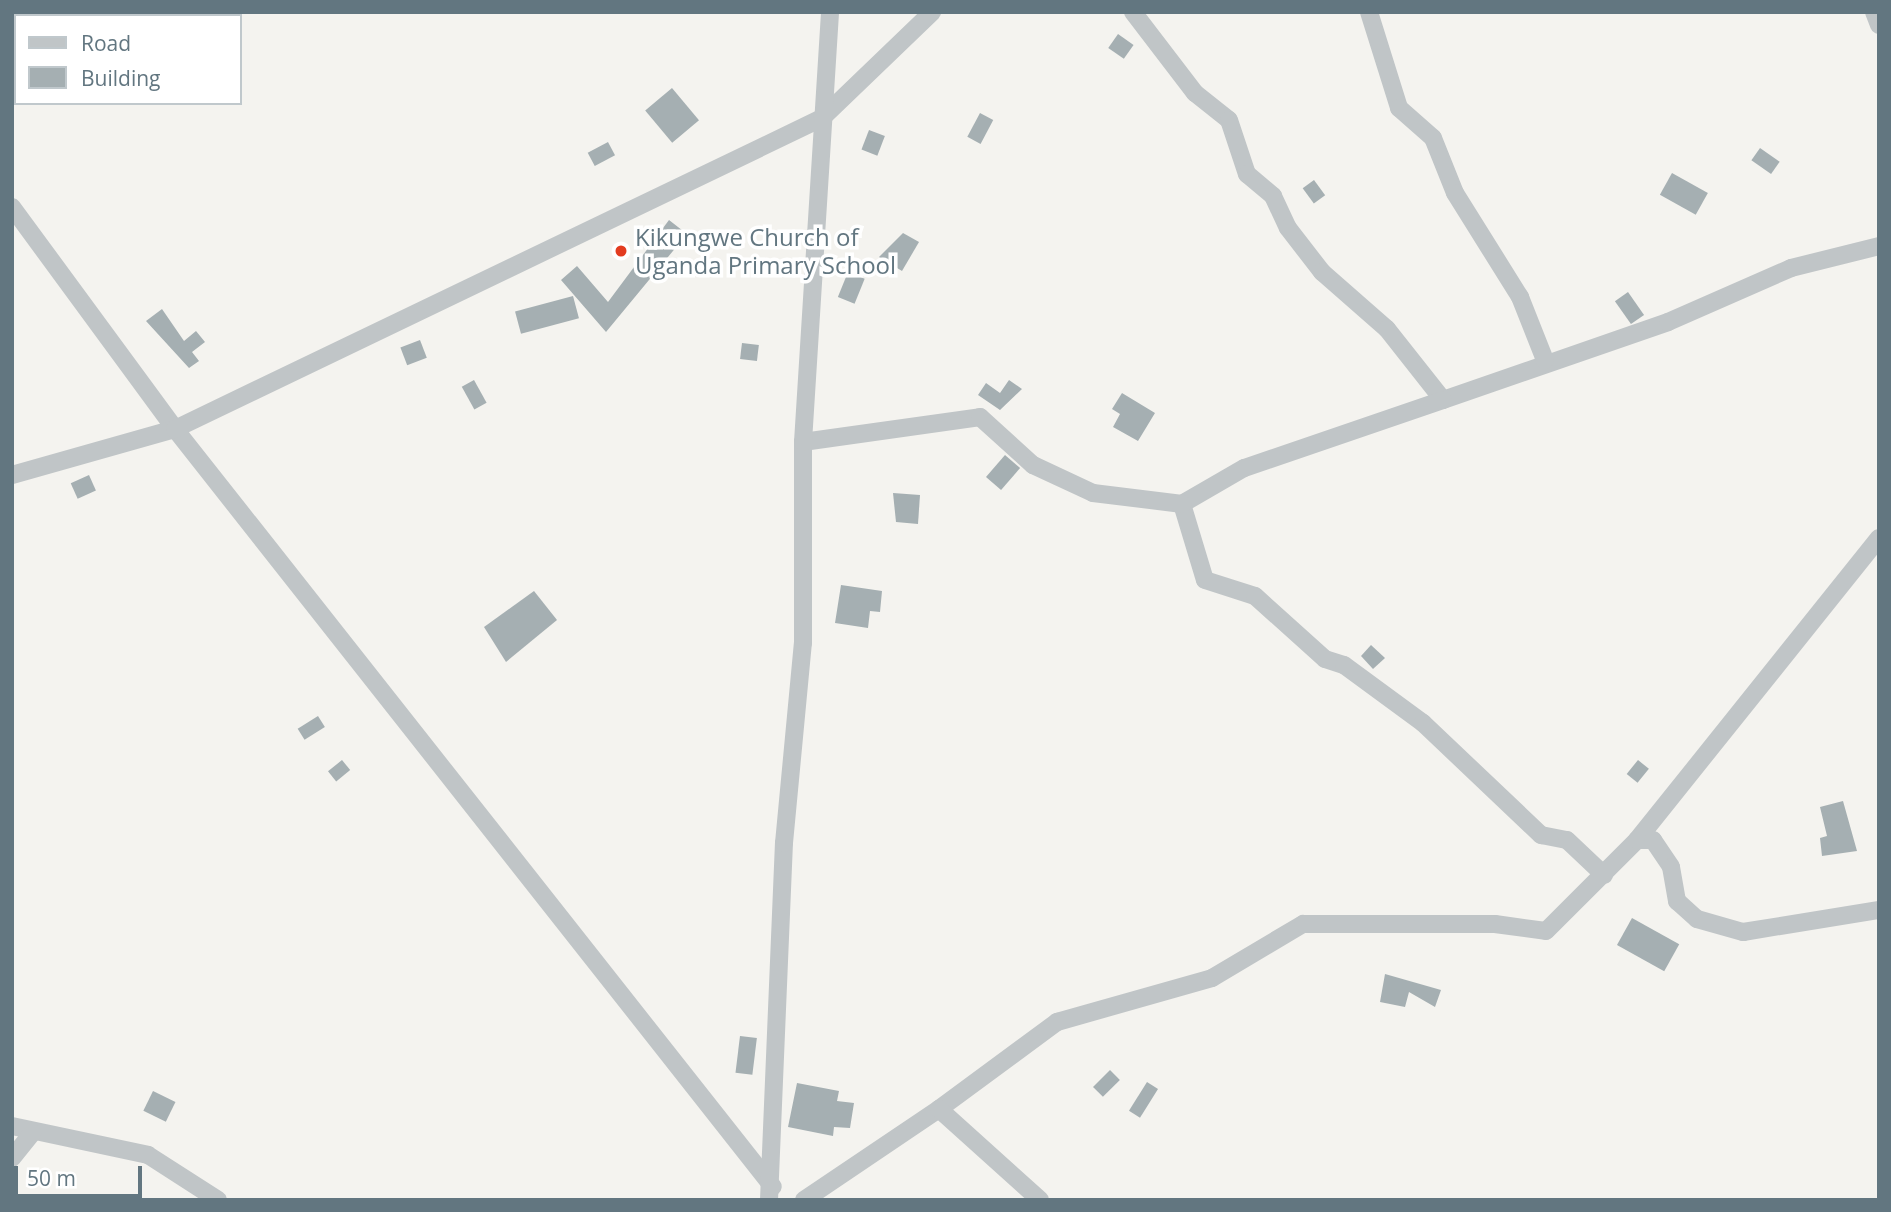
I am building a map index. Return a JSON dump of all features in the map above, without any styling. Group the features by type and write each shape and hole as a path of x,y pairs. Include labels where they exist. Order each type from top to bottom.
{"street":[{"path":"771,1193 783,843 803,643 803,442 830,12"},
{"path":"12,475 174,429 822,118 932,12"},
{"path":"1133,12 1195,93 1229,120 1247,174 1273,196 1288,228 1322,272 1387,329 1443,400"},
{"path":"1368,12 1399,108 1433,138 1455,193 1520,297 1545,360"},
{"path":"1874,12 1879,25"},
{"path":"12,207 174,429 771,1193"},
{"path":"803,442 980,417 1033,465 1093,493 1182,503 1244,468 1443,400 1545,360 1668,322 1791,268 1879,246"},
{"path":"1182,503 1205,580 1255,596 1325,659 1344,665 1423,723 1541,835 1567,840 1604,875"},
{"path":"804,1200 939,1109 1057,1022 1212,978 1303,924 1495,923 1546,931 1637,839 1879,538"},
{"path":"1637,839 1653,840 1671,867 1676,901 1697,919 1744,932 1879,910"},
{"path":"939,1109 1040,1200"},
{"path":"12,1126 32,1133 148,1154 218,1200"},
{"path":"12,1158 32,1133"}],"building":[{"path":"1118,34 1134,45 1124,59 1108,48"},
{"path":"672,88 699,120 672,143 645,110"},
{"path":"980,113 993,120 981,144 967,137"},
{"path":"869,130 885,136 877,156 861,150"},
{"path":"608,142 615,155 595,166 588,153"},
{"path":"1760,148 1780,162 1771,174 1751,160"},
{"path":"1672,173 1708,193 1696,215 1660,195"},
{"path":"1314,180 1325,195 1314,204 1303,188"},
{"path":"669,220 687,234 606,332 561,280 577,266 608,302"},
{"path":"903,233 919,242 902,271 879,257"},
{"path":"848,272 865,279 855,304 838,297"},
{"path":"1628,292 1644,315 1631,324 1615,301"},
{"path":"573,296 579,318 521,334 515,312"},
{"path":"162,309 184,341 196,331 205,342 192,352 199,361 189,368 146,321"},
{"path":"420,340 427,358 407,365 400,348"},
{"path":"742,343 759,345 757,361 740,359"},
{"path":"474,380 487,403 474,410 462,387"},
{"path":"1009,380 1022,389 1000,410 978,395 986,383 1000,393"},
{"path":"1122,393 1155,413 1138,441 1113,427 1120,414 1112,409"},
{"path":"1005,455 1020,468 1001,490 986,477"},
{"path":"89,475 96,491 78,499 71,483"},
{"path":"893,493 920,495 918,524 896,522"},
{"path":"841,585 882,591 880,612 870,611 868,628 835,623"},
{"path":"534,591 557,620 506,662 484,627"},
{"path":"1371,645 1385,658 1373,669 1361,656"},
{"path":"318,716 325,727 305,740 298,729"},
{"path":"342,760 350,770 336,781 328,771"},
{"path":"1638,760 1649,769 1638,783 1627,774"},
{"path":"1843,801 1857,851 1822,856 1820,838 1827,836 1820,807"},
{"path":"1632,918 1679,944 1664,971 1617,945"},
{"path":"1385,974 1441,990 1435,1007 1409,992 1405,1007 1380,1002"},
{"path":"740,1036 757,1038 752,1075 735,1073"},
{"path":"1110,1070 1120,1080 1103,1097 1093,1087"},
{"path":"1147,1082 1158,1089 1140,1118 1129,1111"},
{"path":"797,1083 839,1091 837,1101 854,1103 850,1128 834,1127 833,1136 788,1127"},
{"path":"153,1091 175,1102 166,1122 143,1111"}],"place":[{"name":"Kikungwe Church of Uganda Primary School","path":"621,251"}]}
